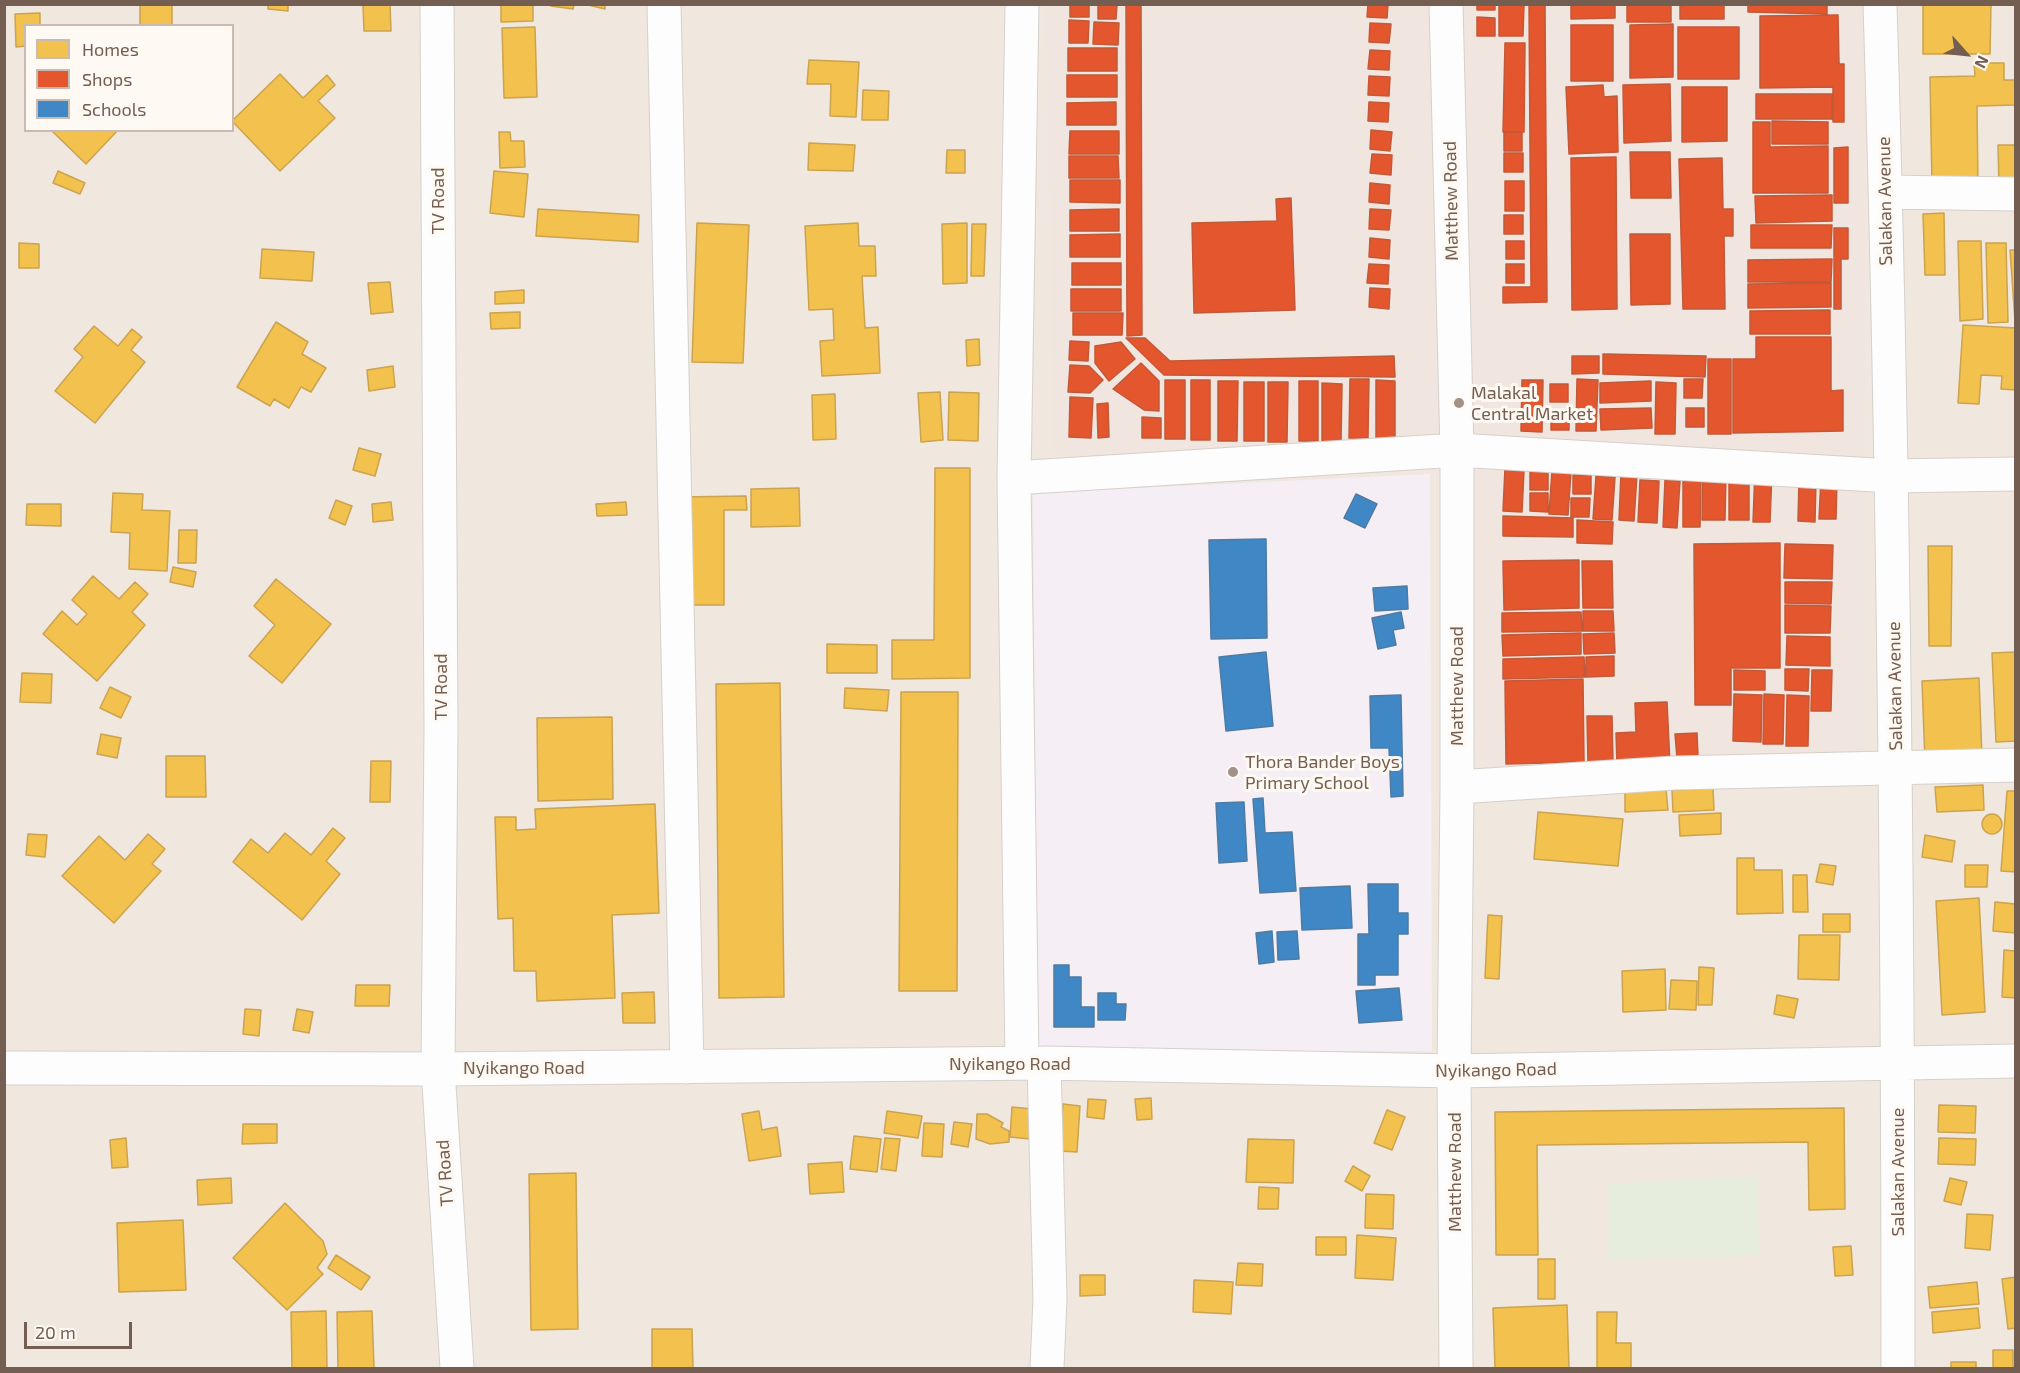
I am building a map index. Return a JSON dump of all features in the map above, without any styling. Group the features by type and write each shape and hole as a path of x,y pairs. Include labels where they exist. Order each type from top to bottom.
{"street":[{"name":"TV Road","path":"438,4 441,706 438,1069 457,1368"},
{"path":"664,4 687,1067"},
{"path":"1022,4 1014,478 1033,1063 1050,1299 1047,1368"},
{"name":"Matthew Road","path":"1446,4 1457,450 1454,1071 1456,1368"},
{"name":"Salakan Avenue","path":"1880,4 1896,768 1898,1368"},
{"path":"1885,192 2016,194"},
{"path":"1014,478 1457,450 1891,476 2016,474"},
{"path":"1457,787 1674,773 2016,765"},
{"name":"Nyikango Road","path":"4,1068 438,1069 1033,1063 1454,1071 2016,1061"}],"shaded area":[{"path":"5,5 2015,5 2015,1368 5,1368"},
{"name":"Malakal Central Market","path":"1046,5 1865,5 1864,752 1480,778 1464,464 1055,458"},
{"name":"Thora Bander Boys Primary School","path":"1430,474 1432,1051 1038,1051 1033,493"}],"green space":[{"path":"1757,1176 1759,1256 1608,1259 1607,1184"}],"building: Homes":[{"path":"140,4 172,4 172,24 140,24"},
{"path":"268,4 288,4 288,11 268,9"},
{"path":"390,4 391,31 364,31 363,5"},
{"path":"501,4 533,4 533,21 501,22"},
{"path":"552,4 574,4 573,9 551,6"},
{"path":"584,4 605,4 605,9"},
{"path":"1923,4 1991,4 1990,54 1923,54"},
{"path":"40,13 40,24 24,24 24,46 16,47 15,14"},
{"path":"535,27 537,97 504,98 502,28"},
{"path":"809,60 859,62 856,117 830,116 831,84 807,84"},
{"path":"1974,63 2004,63 2004,80 2016,80 2016,105 1977,106 1978,186 1932,187 1930,77 1975,76"},
{"path":"280,74 303,98 327,75 335,85 318,101 335,118 280,171 234,123 234,119"},
{"path":"863,90 889,91 888,120 862,120"},
{"path":"53,132 116,132 86,164"},
{"path":"499,132 510,132 511,141 524,141 525,167 500,168"},
{"path":"809,143 855,145 853,171 808,170"},
{"path":"1998,145 2016,145 2016,188 1999,188"},
{"path":"947,150 965,150 965,173 946,173"},
{"path":"58,171 85,183 80,194 53,183"},
{"path":"494,171 528,174 524,217 490,213"},
{"path":"538,209 639,215 638,242 536,236"},
{"path":"1944,213 1945,275 1925,275 1923,214"},
{"path":"697,223 749,225 743,363 692,362"},
{"path":"858,223 859,246 875,246 876,276 862,276 865,328 878,327 880,373 822,376 820,341 834,340 833,309 809,310 805,226"},
{"path":"967,223 967,283 943,284 942,224"},
{"path":"972,224 986,224 984,276 971,276"},
{"path":"1958,241 1981,241 1983,319 1960,321"},
{"path":"19,243 39,244 39,268 19,268"},
{"path":"1986,243 2006,243 2008,322 1988,323"},
{"path":"262,249 314,252 312,281 260,278"},
{"path":"2010,250 2016,250 2015,321"},
{"path":"390,282 393,312 371,314 368,283"},
{"path":"524,290 524,303 495,304 495,292"},
{"path":"520,312 520,328 491,329 490,313"},
{"path":"276,322 308,342 302,354 326,368 311,392 301,387 289,408 274,399 270,406 237,387"},
{"path":"1963,325 2016,328 2016,390 2001,389 2002,376 1981,375 1979,404 1958,403"},
{"path":"94,326 118,346 132,329 142,337 131,350 145,362 95,423 55,391 83,357 74,349"},
{"path":"979,339 980,365 967,366 966,340"},
{"path":"393,366 395,387 369,391 367,370"},
{"path":"940,392 943,440 921,442 918,393"},
{"path":"949,392 979,393 978,441 948,440"},
{"path":"835,394 836,439 813,440 812,395"},
{"path":"359,448 381,454 375,476 353,470"},
{"path":"935,468 970,468 970,678 892,679 892,640 934,640"},
{"path":"799,488 800,526 751,527 751,489"},
{"path":"113,493 143,494 142,510 170,511 167,571 129,569 130,533 111,532"},
{"path":"746,496 747,510 724,510 724,605 682,605 681,497"},
{"path":"336,500 352,506 345,525 329,518"},
{"path":"391,502 393,520 373,522 372,504"},
{"path":"626,502 627,515 597,516 596,504"},
{"path":"27,504 61,504 61,526 26,525"},
{"path":"179,530 197,530 196,563 178,563"},
{"path":"1928,546 1952,546 1951,646 1929,646"},
{"path":"173,567 196,572 193,587 170,582"},
{"path":"93,576 119,599 135,582 148,594 132,612 145,625 97,681 43,634 62,611 77,625 87,614 72,600"},
{"path":"276,579 331,624 282,683 249,656 275,625 254,606"},
{"path":"827,644 877,645 877,673 827,673"},
{"path":"2016,652 2016,741 1996,742 1992,653"},
{"path":"22,673 52,674 51,703 20,702"},
{"path":"1979,678 1982,759 1925,762 1922,681"},
{"path":"780,683 784,997 719,998 716,684"},
{"path":"110,687 131,697 121,718 100,708"},
{"path":"845,688 889,690 887,711 844,708"},
{"path":"901,692 958,692 957,991 899,991"},
{"path":"612,717 613,799 538,801 537,718"},
{"path":"101,734 121,738 117,758 97,754"},
{"path":"166,756 205,756 206,797 166,797"},
{"path":"371,761 391,761 390,802 370,802"},
{"path":"1983,785 1984,810 1937,812 1935,787"},
{"path":"1713,788 1714,810 1673,812 1672,790"},
{"path":"1666,789 1668,810 1625,812 1625,790"},
{"path":"2007,791 2016,791 2016,872 2001,871"},
{"path":"655,804 659,913 612,915 615,998 537,1001 536,971 514,971 513,918 498,919 495,817 516,817 516,830 536,829 535,809"},
{"path":"1538,812 1623,819 1618,866 1534,859"},
{"path":"1721,813 1721,834 1680,836 1679,815"},
{"path":"1988,814 1996,814 2002,820 2002,828 1996,834 1988,834 1982,828 1982,820"},
{"path":"333,828 345,838 326,861 340,874 302,920 233,862 251,839 268,853 285,833 311,855"},
{"path":"28,834 47,835 45,857 26,855"},
{"path":"148,834 165,849 152,864 161,871 114,923 62,876 99,836 125,860"},
{"path":"1925,835 1955,841 1952,862 1922,857"},
{"path":"1737,858 1754,858 1754,870 1782,870 1783,913 1737,914"},
{"path":"1820,864 1836,866 1833,885 1816,882"},
{"path":"1965,865 1988,865 1987,887 1965,887"},
{"path":"1793,875 1807,875 1808,912 1793,912"},
{"path":"1979,898 1985,1012 1942,1015 1936,901"},
{"path":"1995,902 2016,904 2016,933 1993,931"},
{"path":"1823,914 1850,914 1850,932 1823,932"},
{"path":"1488,915 1502,916 1499,979 1485,978"},
{"path":"1799,935 1840,935 1839,980 1798,979"},
{"path":"2004,950 2016,951 2016,998 2002,997"},
{"path":"1699,967 1714,968 1712,1005 1698,1005"},
{"path":"1665,969 1666,1010 1623,1012 1622,971"},
{"path":"1671,980 1697,981 1696,1010 1669,1009"},
{"path":"356,985 390,985 389,1006 355,1006"},
{"path":"654,992 655,1023 623,1023 622,993"},
{"path":"1777,995 1798,999 1794,1018 1774,1014"},
{"path":"245,1009 261,1010 259,1036 243,1034"},
{"path":"297,1009 313,1012 309,1033 293,1030"},
{"path":"1151,1098 1152,1119 1137,1120 1135,1099"},
{"path":"1088,1099 1106,1100 1104,1119 1087,1117"},
{"path":"1063,1104 1080,1106 1077,1152 1059,1151"},
{"path":"1939,1105 1976,1106 1975,1133 1938,1132"},
{"path":"1012,1107 1032,1109 1030,1139 1010,1137"},
{"path":"1844,1108 1845,1209 1809,1210 1808,1142 1537,1145 1538,1255 1496,1255 1495,1112"},
{"path":"1387,1110 1405,1117 1392,1150 1374,1143"},
{"path":"759,1111 762,1130 777,1127 781,1156 749,1161 742,1114"},
{"path":"887,1111 922,1116 918,1138 884,1133"},
{"path":"977,1114 987,1114 1003,1123 1001,1127 1009,1131 1009,1142 990,1144 976,1139"},
{"path":"954,1122 972,1124 968,1147 951,1144"},
{"path":"924,1123 944,1124 942,1157 922,1156"},
{"path":"243,1124 277,1124 277,1143 242,1144"},
{"path":"854,1136 881,1139 877,1172 850,1169"},
{"path":"126,1138 128,1167 112,1168 110,1140"},
{"path":"885,1138 900,1139 896,1171 881,1169"},
{"path":"1939,1138 1976,1139 1975,1165 1938,1164"},
{"path":"1248,1139 1294,1140 1293,1183 1246,1182"},
{"path":"842,1162 844,1192 810,1194 808,1164"},
{"path":"1353,1166 1370,1176 1362,1191 1345,1181"},
{"path":"576,1173 578,1329 531,1330 529,1174"},
{"path":"231,1178 232,1203 198,1205 197,1180"},
{"path":"1950,1178 1967,1182 1961,1205 1944,1201"},
{"path":"1259,1187 1279,1188 1278,1209 1258,1209"},
{"path":"1366,1194 1394,1195 1393,1229 1365,1228"},
{"path":"285,1203 323,1241 327,1254 317,1268 323,1274 287,1310 233,1258"},
{"path":"1967,1214 1993,1215 1990,1250 1965,1248"},
{"path":"183,1220 186,1290 119,1292 117,1223"},
{"path":"1357,1235 1396,1238 1393,1280 1355,1278"},
{"path":"1316,1237 1346,1237 1346,1255 1316,1255"},
{"path":"1851,1246 1853,1275 1835,1276 1833,1247"},
{"path":"336,1255 370,1277 361,1290 328,1268"},
{"path":"1538,1259 1555,1259 1555,1299 1538,1299"},
{"path":"1238,1263 1263,1264 1262,1286 1236,1285"},
{"path":"1080,1275 1105,1275 1105,1295 1080,1296"},
{"path":"2016,1277 2016,1328 2008,1329 2002,1279"},
{"path":"1194,1280 1233,1282 1231,1314 1193,1312"},
{"path":"1977,1282 1979,1304 1930,1308 1928,1287"},
{"path":"1567,1305 1569,1368 1495,1368 1493,1308"},
{"path":"1978,1308 1980,1328 1933,1333 1932,1312"},
{"path":"326,1311 327,1368 292,1368 291,1312"},
{"path":"372,1311 374,1368 338,1368 337,1312"},
{"path":"1597,1312 1617,1312 1616,1343 1631,1343 1631,1368 1597,1368"},
{"path":"652,1329 692,1329 693,1368 652,1368"},
{"path":"1993,1350 2013,1350 2013,1368 1993,1368"},
{"path":"1951,1362 1976,1362 1976,1368 1951,1368"}],"building: Shops":[{"path":"1070,4 1089,4 1089,17 1070,17"},
{"path":"1098,4 1117,4 1116,19 1098,19"},
{"path":"1126,4 1141,4 1142,335 1127,336"},
{"path":"1368,4 1388,4 1387,18 1367,17"},
{"path":"1477,4 1495,4 1495,10 1477,10"},
{"path":"1499,4 1524,4 1523,36 1499,36"},
{"path":"1529,4 1545,4 1547,302 1503,303 1503,287 1531,287"},
{"path":"1571,4 1615,4 1615,18 1571,19"},
{"path":"1627,4 1671,4 1671,22 1627,22"},
{"path":"1680,4 1724,4 1724,19 1680,19"},
{"path":"1748,4 1827,4 1827,14 1748,12"},
{"path":"1838,15 1839,64 1844,64 1844,122 1833,122 1833,87 1760,88 1760,16"},
{"path":"1477,17 1495,18 1495,36 1477,36"},
{"path":"1069,20 1089,21 1088,43 1069,43"},
{"path":"1094,22 1119,23 1118,45 1093,44"},
{"path":"1370,23 1391,24 1389,43 1369,42"},
{"path":"1673,24 1673,77 1630,78 1630,25"},
{"path":"1571,25 1613,25 1613,81 1571,81"},
{"path":"1678,27 1739,27 1739,79 1678,79"},
{"path":"1505,43 1525,43 1524,132 1503,132"},
{"path":"1068,48 1117,48 1117,71 1068,71"},
{"path":"1370,50 1390,51 1389,70 1368,69"},
{"path":"1067,75 1117,75 1117,97 1067,97"},
{"path":"1369,76 1390,77 1389,96 1368,95"},
{"path":"1670,84 1671,141 1624,143 1623,85"},
{"path":"1603,85 1604,97 1617,96 1618,152 1569,154 1566,87"},
{"path":"1682,87 1727,87 1727,141 1682,142"},
{"path":"1756,94 1832,94 1832,119 1756,119"},
{"path":"1116,102 1116,125 1067,125 1067,103"},
{"path":"1369,102 1389,103 1388,122 1368,121"},
{"path":"1772,121 1828,122 1828,144 1772,144"},
{"path":"1753,122 1770,122 1770,147 1828,146 1828,193 1753,193"},
{"path":"1371,130 1392,132 1390,151 1370,149"},
{"path":"1070,131 1119,131 1119,154 1069,154"},
{"path":"1504,132 1522,132 1522,151 1504,151"},
{"path":"1848,147 1848,203 1834,203 1834,148"},
{"path":"1630,152 1670,152 1671,198 1631,198"},
{"path":"1504,153 1523,153 1523,172 1504,172"},
{"path":"1372,154 1392,155 1391,175 1370,173"},
{"path":"1069,156 1118,156 1119,178 1069,178"},
{"path":"1616,157 1617,309 1572,310 1571,158"},
{"path":"1722,158 1723,209 1733,209 1733,236 1724,236 1725,309 1683,309 1679,159"},
{"path":"1070,180 1120,180 1120,203 1070,202"},
{"path":"1505,181 1524,181 1524,211 1505,211"},
{"path":"1370,183 1390,185 1389,204 1369,202"},
{"path":"1832,195 1832,221 1756,223 1755,196"},
{"path":"1291,198 1295,310 1194,313 1192,223 1277,221 1276,199"},
{"path":"1119,209 1119,231 1070,231 1070,210"},
{"path":"1370,209 1391,210 1389,230 1369,229"},
{"path":"1504,215 1523,215 1523,234 1504,234"},
{"path":"1751,225 1832,225 1831,248 1751,248"},
{"path":"1834,228 1848,228 1848,259 1841,259 1841,309 1834,309"},
{"path":"1120,234 1120,257 1070,257 1070,235"},
{"path":"1630,234 1670,234 1670,304 1631,305"},
{"path":"1370,238 1390,240 1389,259 1369,257"},
{"path":"1506,241 1524,241 1524,259 1506,259"},
{"path":"1832,259 1831,282 1748,282 1748,260"},
{"path":"1072,263 1121,263 1121,285 1072,285"},
{"path":"1369,264 1389,265 1388,284 1367,283"},
{"path":"1506,264 1524,264 1524,283 1506,283"},
{"path":"1831,283 1831,307 1748,308 1748,284"},
{"path":"1370,288 1390,289 1389,309 1369,307"},
{"path":"1071,289 1121,289 1121,311 1071,311"},
{"path":"1830,310 1830,334 1750,334 1750,311"},
{"path":"1073,313 1123,313 1122,335 1073,335"},
{"path":"1756,337 1831,337 1831,391 1843,390 1843,431 1733,433 1733,359 1756,359"},
{"path":"1126,338 1145,338 1170,361 1394,356 1395,377 1164,375"},
{"path":"1070,341 1089,342 1088,361 1069,360"},
{"path":"1121,342 1135,359 1109,381 1095,363 1095,346"},
{"path":"1603,354 1706,356 1705,377 1603,374"},
{"path":"1572,356 1599,356 1599,373 1572,374"},
{"path":"1708,359 1731,359 1731,434 1708,434"},
{"path":"1141,363 1159,381 1159,411 1144,410 1113,389"},
{"path":"1070,365 1089,366 1103,380 1090,393 1068,392"},
{"path":"1350,379 1369,379 1368,438 1349,438"},
{"path":"1577,379 1598,380 1596,431 1576,431"},
{"path":"1684,379 1703,379 1702,398 1684,398"},
{"path":"1165,380 1185,380 1185,439 1165,439"},
{"path":"1191,380 1210,380 1210,440 1191,440"},
{"path":"1376,380 1395,381 1395,440 1376,440"},
{"path":"1522,380 1543,380 1542,432 1521,431"},
{"path":"1218,381 1238,381 1237,441 1218,441"},
{"path":"1299,381 1318,381 1318,441 1299,441"},
{"path":"1651,381 1651,401 1600,403 1600,383"},
{"path":"1244,382 1264,382 1264,441 1244,441"},
{"path":"1268,382 1288,382 1287,442 1268,442"},
{"path":"1656,382 1676,383 1675,434 1655,434"},
{"path":"1322,383 1342,384 1341,443 1322,444"},
{"path":"1550,384 1568,384 1568,402 1550,402"},
{"path":"1070,397 1093,398 1091,438 1069,437"},
{"path":"1108,403 1109,437 1098,438 1097,404"},
{"path":"1651,408 1652,428 1601,430 1600,409"},
{"path":"1686,408 1704,408 1704,427 1686,427"},
{"path":"1551,412 1569,412 1569,430 1551,430"},
{"path":"1142,417 1161,418 1161,438 1142,438"},
{"path":"1505,468 1524,470 1522,512 1503,511"},
{"path":"1755,470 1772,471 1770,522 1753,522"},
{"path":"1530,471 1548,471 1548,490 1530,490"},
{"path":"1552,471 1571,472 1568,515 1549,514"},
{"path":"1703,472 1726,473 1725,520 1702,520"},
{"path":"1621,473 1637,474 1634,521 1619,520"},
{"path":"1573,475 1591,475 1591,494 1573,494"},
{"path":"1596,476 1615,477 1612,520 1593,519"},
{"path":"1729,476 1749,476 1749,520 1729,520"},
{"path":"1821,478 1837,478 1836,519 1819,519"},
{"path":"1640,480 1659,481 1657,523 1638,522"},
{"path":"1665,480 1680,481 1677,528 1663,527"},
{"path":"1799,480 1816,481 1815,522 1798,521"},
{"path":"1683,481 1701,481 1700,527 1683,527"},
{"path":"1530,493 1548,493 1548,512 1530,511"},
{"path":"1571,498 1590,498 1589,517 1571,517"},
{"path":"1503,516 1573,518 1573,537 1503,536"},
{"path":"1577,520 1613,522 1612,544 1577,543"},
{"path":"1780,543 1780,668 1731,668 1731,705 1695,705 1694,544"},
{"path":"1785,544 1833,545 1832,579 1784,578"},
{"path":"1579,560 1579,608 1504,610 1503,561"},
{"path":"1582,561 1612,561 1613,608 1583,608"},
{"path":"1785,582 1832,582 1831,604 1785,603"},
{"path":"1785,605 1831,606 1830,633 1785,633"},
{"path":"1583,611 1613,611 1614,631 1583,631"},
{"path":"1581,612 1582,631 1502,632 1502,613"},
{"path":"1581,633 1581,654 1503,656 1502,635"},
{"path":"1614,633 1615,653 1584,654 1583,634"},
{"path":"1787,636 1830,637 1830,666 1786,665"},
{"path":"1614,656 1614,676 1586,677 1586,657"},
{"path":"1584,657 1585,677 1503,679 1503,659"},
{"path":"1785,669 1809,669 1808,691 1785,690"},
{"path":"1734,670 1765,671 1765,690 1734,690"},
{"path":"1812,670 1832,670 1831,711 1811,711"},
{"path":"1583,679 1584,762 1506,764 1505,681"},
{"path":"1734,694 1762,695 1761,742 1733,741"},
{"path":"1764,694 1784,695 1783,744 1763,744"},
{"path":"1787,695 1809,696 1808,746 1786,746"},
{"path":"1667,702 1670,765 1617,767 1616,733 1636,732 1635,703"},
{"path":"1587,716 1612,716 1613,763 1588,764"},
{"path":"1697,733 1698,757 1677,758 1675,734"}],"building: Schools":[{"path":"1356,494 1377,504 1365,528 1344,518"},
{"path":"1266,539 1267,638 1211,639 1209,540"},
{"path":"1407,586 1408,609 1375,611 1373,588"},
{"path":"1401,612 1404,628 1393,630 1396,645 1378,649 1372,618"},
{"path":"1266,652 1273,726 1226,731 1219,657"},
{"path":"1401,695 1403,796 1391,797 1389,748 1371,748 1370,696"},
{"path":"1263,798 1265,833 1292,832 1296,891 1260,893 1253,799"},
{"path":"1244,802 1247,861 1219,863 1216,803"},
{"path":"1368,884 1398,884 1398,913 1408,913 1408,934 1398,934 1398,975 1375,975 1375,985 1358,985 1358,934 1369,934"},
{"path":"1350,886 1352,928 1302,930 1300,888"},
{"path":"1272,931 1274,962 1259,964 1256,933"},
{"path":"1297,931 1299,959 1278,960 1277,932"},
{"path":"1054,965 1069,965 1069,977 1081,977 1081,1007 1094,1007 1094,1027 1054,1027"},
{"path":"1399,988 1402,1020 1359,1023 1356,991"},
{"path":"1098,993 1116,993 1116,1004 1126,1004 1125,1020 1098,1020"}],"place":[{"name":"Malakal Central Market","path":"1459,403"},
{"name":"Thora Bander Boys Primary School","path":"1233,772"}]}
